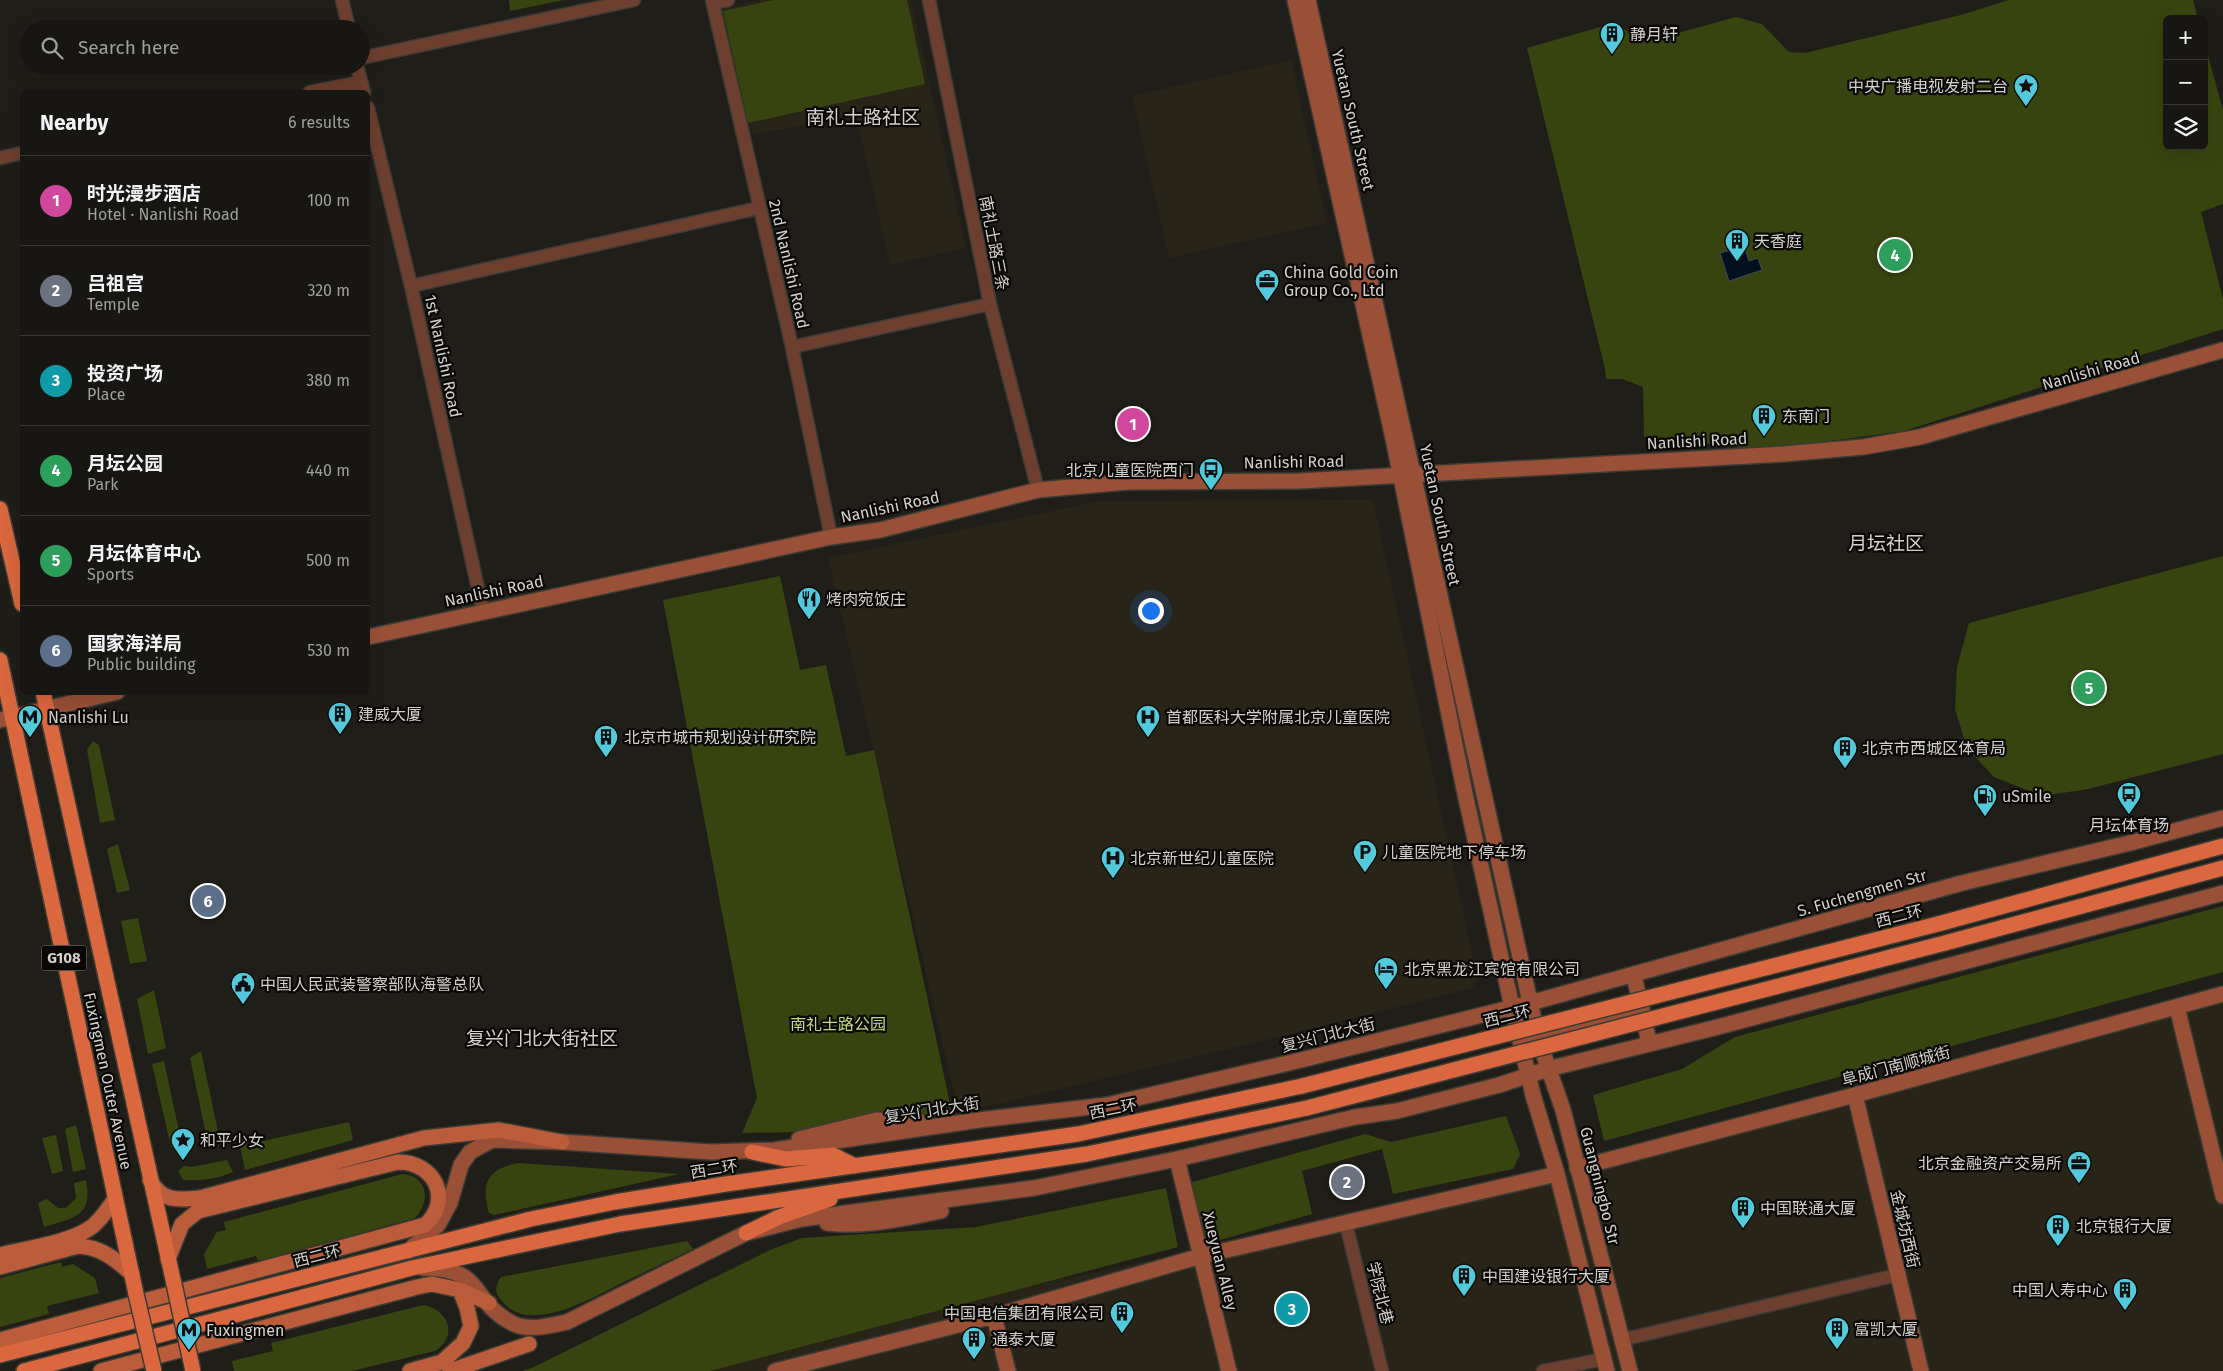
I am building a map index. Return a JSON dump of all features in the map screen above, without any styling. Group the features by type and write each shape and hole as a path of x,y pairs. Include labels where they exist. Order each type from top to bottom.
{"highway":[{"path":"0,509 20,595"},
{"name":"Fuxingmen Outer Avenue","path":"0,660 6,719 154,1371"},
{"name":"Fuxingmen Outer Avenue","path":"44,695 149,1179 193,1371"},
{"name":"西二环","path":"0,1355 531,1219 616,1202 1078,1134 1302,1086 1938,924 2223,846"},
{"path":"24,1371 412,1268 620,1224 1087,1154 1307,1108 2223,868"},
{"path":"752,1152 786,1159 833,1155 854,1166"},
{"path":"746,1233 779,1217 864,1187"}],"main road":[{"path":"149,1179 157,1192 164,1196 176,1199 200,1198 424,1138 448,1134 499,1130 562,1142"},
{"path":"168,1259 182,1224 198,1211 398,1162 415,1164 431,1174 440,1198 435,1214 430,1221"},
{"path":"0,1255 75,1236 99,1220 115,1199"},
{"path":"0,1340 398,1234 425,1225 450,1201"},
{"path":"0,1267 78,1246 90,1246 114,1258 132,1274"},
{"path":"101,1371 432,1284 460,1290 489,1303"},
{"path":"410,1371 442,1362 463,1343 471,1326 468,1308 460,1290"},
{"path":"450,1371 529,1344"}],"street":[{"path":"342,0 347,20"},
{"path":"370,56 634,0"},
{"path":"713,2 728,0"},
{"name":"南礼士路三条","path":"929,0 990,304 1038,490"},
{"name":"Yuetan South Street","path":"1295,0 1538,1038"},
{"name":"Yuetan South Street","path":"1308,0 1406,475 1512,1007 1528,1077"},
{"name":"2nd Nanlishi Road","path":"713,2 792,347 831,537"},
{"path":"331,90 362,87"},
{"name":"1st Nanlishi Road","path":"370,116 411,286 483,611"},
{"path":"0,158 20,153"},
{"path":"411,286 759,208"},
{"path":"792,347 990,304"},
{"name":"Nanlishi Road","path":"370,637 831,537 880,530 1038,490 1127,482 1299,481 1784,454 1863,447 1920,437 2223,350"},
{"path":"6,719 104,695"},
{"name":"S. Fuchengmen Str","path":"1512,1007 1634,976 1962,883 2130,843 2223,818"},
{"path":"529,1344 566,1322 746,1233 801,1219 836,1224 888,1222 1034,1188 1177,1159 1355,1117 1397,1111 1528,1077 1548,1069 1649,1042 1733,1023 2223,893"},
{"path":"1634,976 1649,1042"},
{"name":"阜成门南顺城街","path":"1577,1168 1855,1095 2223,994"},
{"name":"复兴门北大街","path":"752,1152 876,1120 908,1122 956,1116 979,1120 1107,1105 1297,1061 1512,1007"},
{"path":"2177,1007 2223,1196"},
{"path":"1521,1042 1642,1009"},
{"name":"Guangningbo Str","path":"1538,1038 1563,1110 1630,1371"},
{"path":"1528,1077 1557,1174 1606,1365 1543,1371"},
{"name":"金城坊西街","path":"1855,1095 1921,1371"},
{"path":"407,1252 438,1225 450,1201 462,1165 477,1147 492,1140 562,1142 711,1152 752,1152"},
{"name":"Xueyuan Alley","path":"1177,1159 1229,1371"},
{"path":"775,1371 818,1365 1202,1256 1557,1174"},
{"name":"学院北巷","path":"1346,1224 1382,1371"},
{"path":"412,1268 437,1268 461,1273 471,1280 489,1303 511,1323 539,1328 566,1322"},
{"path":"1621,1340 1898,1275"},
{"path":"994,1316 1008,1371"}],"shaded area":[{"path":"761,0 911,0 966,248 890,265 856,115 753,135 720,9"},
{"path":"1291,60 1327,223 1169,258 1132,96"},
{"name":"首都医科大学附属北京儿童医院","path":"1373,500 1478,980 1472,988 1303,1031 959,1113 828,558 1100,501"},
{"path":"2223,993 2223,1371 632,1371 1557,1174"}],"green space":[{"path":"509,0 564,0 510,11"},
{"path":"774,0 907,0 925,84 748,123 723,11"},
{"path":"2009,0 2193,0 2197,15 2163,15 2163,150 2208,150 2208,56 2223,110 2223,204 2201,212 2223,299 2223,329 1904,431 1763,450 1644,437 1643,387 1622,379 1606,379 1527,48 1614,23 1645,42 1736,17 1762,24 1789,52 1805,53 1961,15"},
{"path":"2223,556 2223,754 2088,789 2042,796 1994,777 1967,748 1955,709 1957,667 1969,623"},
{"name":"南礼士路公园","path":"780,576 800,670 826,665 846,756 874,750 952,1113 906,1118 884,1116 846,1119 824,1128 800,1132 742,1133 757,1098 663,600"},
{"path":"93,741 99,745 115,820 100,823 87,750"},
{"path":"118,844 130,890 117,893 107,849"},
{"path":"2223,906 2223,972 1604,1141 1593,1095 1682,1069 1735,1037"},
{"path":"138,918 147,961 130,964 121,921"},
{"path":"154,990 166,1048 148,1054 137,999"},
{"path":"201,1051 219,1136 207,1139 190,1058"},
{"path":"164,1061 182,1145 171,1147 152,1064"},
{"path":"1506,1116 1520,1154 1513,1169 1393,1194 1382,1149 1302,1171 1312,1214 1206,1244 1189,1183 1365,1134 1391,1142"},
{"path":"349,1122 353,1140 245,1170 240,1146"},
{"path":"76,1125 86,1169 73,1172 65,1129"},
{"path":"56,1135 63,1171 52,1174 42,1138"},
{"path":"227,1160 233,1172 215,1178 183,1180 178,1171 184,1166 192,1167"},
{"path":"519,1163 679,1174 494,1215 489,1213 486,1202 486,1185 489,1179 500,1169"},
{"path":"402,1174 417,1179 422,1184 424,1190 423,1204 415,1218 258,1261 256,1256 207,1269 204,1254 217,1232 226,1230 224,1222"},
{"path":"86,1180 87,1202 84,1209 72,1218 44,1227 38,1203 47,1199 58,1208 66,1208 76,1198 74,1183"},
{"path":"1166,1188 1178,1247 710,1371 522,1371 534,1367 770,1250 802,1238 976,1227"},
{"path":"687,1241 693,1249 579,1304 544,1315 528,1315 513,1310 501,1300 496,1292 497,1283 501,1277"},
{"path":"61,1262 62,1267 73,1264 95,1278 99,1293 47,1306 49,1314 0,1327 0,1278"},
{"path":"423,1305 439,1312 447,1324 447,1338 435,1351 352,1371 234,1371 232,1361 273,1351 271,1343"}],"water":[{"path":"1744,246 1749,261 1758,258 1762,270 1729,281 1720,253"}],"place":[{"name":"静月轩","path":"1612,55"},
{"name":"中央广播电视发射二台","path":"2026,107"},
{"name":"月坛公园","path":"1895,255"},
{"name":"天香庭","path":"1737,262"},
{"name":"China Gold Coin Group Co., Ltd","path":"1267,302"},
{"name":"时光漫步酒店","path":"1133,424"},
{"name":"东南门","path":"1764,437"},
{"name":"北京儿童医院西门","path":"1211,491"},
{"name":"烤肉宛饭庄","path":"809,620"},
{"name":"月坛体育中心","path":"2089,688"},
{"name":"建威大厦","path":"340,735"},
{"name":"Nanlishi Lu","path":"30,738"},
{"name":"首都医科大学附属北京儿童医院","path":"1148,738"},
{"name":"北京市城市规划设计研究院","path":"606,758"},
{"name":"北京市西城区体育局","path":"1845,769"},
{"name":"月坛体育场","path":"2129,815"},
{"name":"uSmile","path":"1985,817"},
{"name":"儿童医院地下停车场","path":"1365,873"},
{"name":"北京新世纪儿童医院","path":"1113,879"},
{"name":"国家海洋局","path":"208,901"},
{"name":"北京黑龙江宾馆有限公司","path":"1386,990"},
{"name":"中国人民武装警察部队海警总队","path":"243,1005"},
{"name":"和平少女","path":"183,1161"},
{"name":"吕祖宫","path":"1347,1182"},
{"name":"北京金融资产交易所","path":"2079,1184"},
{"name":"中国联通大厦","path":"1743,1229"},
{"name":"北京银行大厦","path":"2058,1247"},
{"name":"中国建设银行大厦","path":"1464,1297"},
{"name":"投资广场","path":"1292,1309"},
{"name":"中国人寿中心","path":"2125,1311"},
{"name":"中国电信集团有限公司","path":"1122,1334"},
{"name":"富凯大厦","path":"1837,1350"},
{"name":"Fuxingmen","path":"189,1351"},
{"name":"通泰大厦","path":"974,1360"}],"district":[{"name":"南礼士路社区","path":"863,117"},
{"name":"月坛社区","path":"1886,543"},
{"name":"复兴门北大街社区","path":"542,1038"}]}
